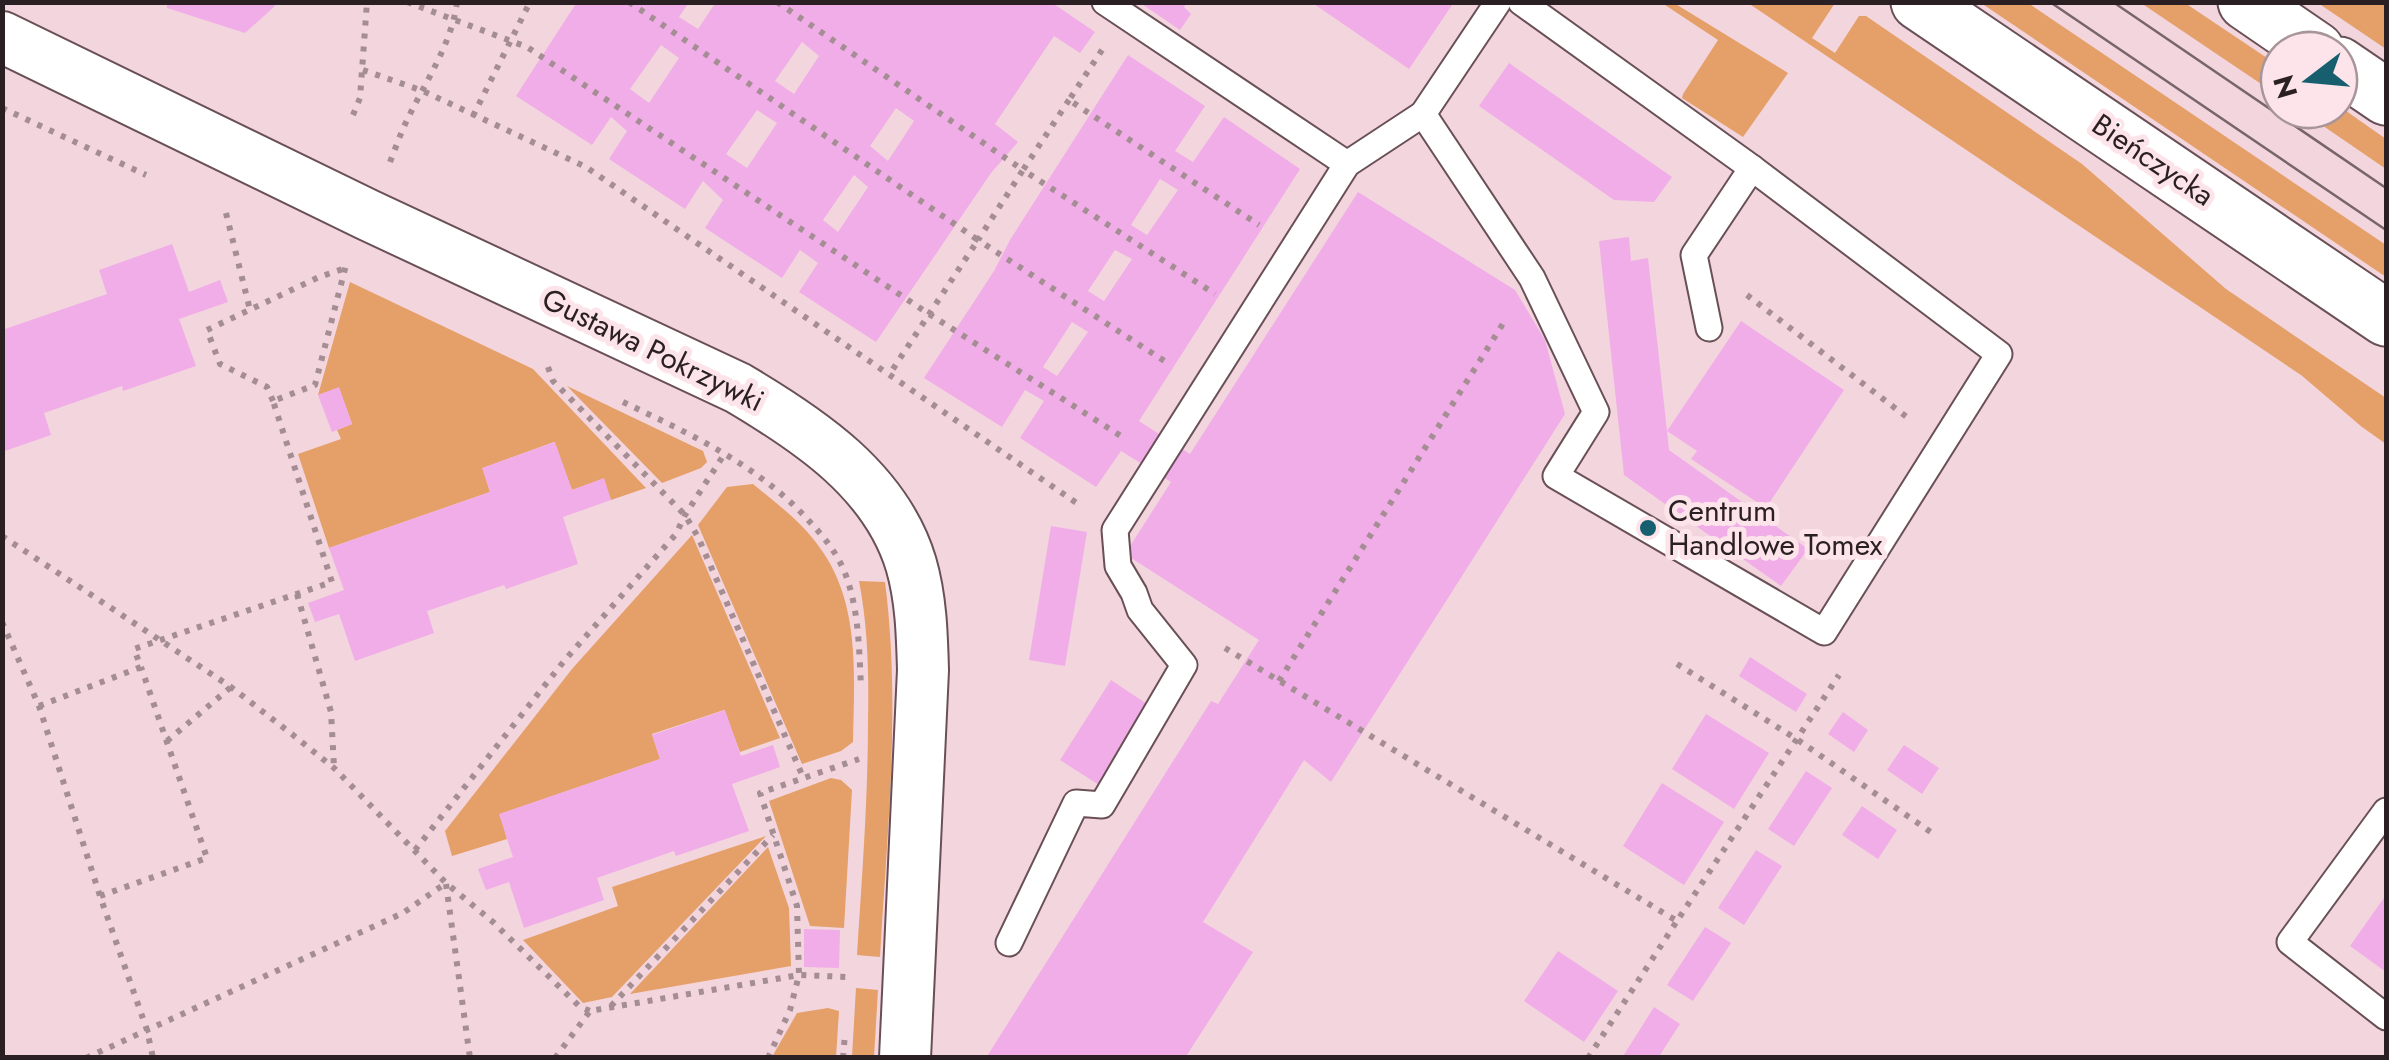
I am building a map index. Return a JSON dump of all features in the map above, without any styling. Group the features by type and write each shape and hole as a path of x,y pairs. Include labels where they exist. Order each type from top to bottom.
{"main road":[{"name":"Bieńczycka","path":"1919,2 2386,318"},
{"path":"2246,2 2287,30"},
{"path":"2359,79 2386,98"}],"street":[{"name":"Gustawa Pokrzywki","path":"2,37 368,215 738,388 810,434 868,486 905,546 917,588 922,626 905,1058"}],"lane":[{"path":"1010,944 1076,803 1102,805 1184,666 1140,610 1118,566 1115,530 1347,164 1424,114 1498,2"},
{"path":"1424,114 1532,278 1596,412 1556,476 1824,632 1999,354 1752,168 1521,2"},
{"path":"1115,9 1347,164"},
{"path":"1709,328 1694,256 1752,168"},
{"path":"2386,810 2290,942 2386,1016"}],"path":[{"path":"352,115 360,98 367,2"},
{"path":"406,2 528,48 1159,460"},
{"path":"385,174 455,19 457,2"},
{"path":"473,116 530,2"},
{"path":"628,2 978,240 1205,387"},
{"path":"778,2 1023,170 1250,316"},
{"path":"889,375 1068,100 1115,9"},
{"path":"363,70 423,91 586,167 1115,530"},
{"path":"1068,100 1294,247"},
{"path":"2,108 162,183"},
{"path":"212,206 243,221"},
{"path":"226,213 250,310"},
{"path":"273,401 314,384 352,253"},
{"path":"1694,256 1943,444"},
{"path":"328,260 362,277"},
{"path":"100,896 207,858 134,649 332,582 273,401 266,387 220,364 207,330 345,268"},
{"path":"1279,681 1532,278"},
{"path":"564,374 548,366 553,381 685,515 803,778"},
{"path":"614,398 725,453 798,508 839,558 854,598 862,696"},
{"path":"415,850 564,661 676,534 725,453"},
{"path":"2,536 231,687 334,768 446,883 493,922 580,1007 590,1010 799,975 848,974 847,994"},
{"path":"296,594 331,712 334,768"},
{"path":"2,622 39,706 147,1030 152,1058"},
{"path":"1214,642 1677,920"},
{"path":"1677,664 1798,740 1934,835"},
{"path":"1588,1058 1844,667"},
{"path":"39,706 141,668"},
{"path":"168,741 231,687"},
{"path":"859,769 860,743"},
{"path":"768,1058 790,1010 799,975 797,906 760,793 859,759"},
{"path":"610,1007 773,835"},
{"path":"86,1058 403,913 446,883"},
{"path":"446,883 470,1058"},
{"path":"555,1058 590,1010"},
{"path":"843,1058 845,1026"}],"shaded area":[{"path":"1662,3 1674,3 1788,73 1743,137 1682,98 1718,40"},
{"path":"1748,3 1835,3 1812,38 1835,53 1859,16 1866,16 2082,164 2226,289 2386,398 2386,444 2301,375"},
{"path":"1981,3 2028,3 2386,245 2386,277"},
{"path":"2141,3 2185,3 2259,53 2259,83"},
{"path":"2318,3 2386,3 2386,49"},
{"path":"2359,120 2386,139 2386,169 2329,130 2359,130"},
{"path":"350,282 533,369 646,488 611,500 603,479 572,490 554,442 483,468 490,492 329,548 298,454 341,439 337,430 352,424 339,388 318,395"},
{"path":"567,386 703,451 707,462 662,483"},
{"path":"753,484 820,548 843,593 849,617 854,667 853,742 841,751 802,764 698,525 727,487"},
{"path":"692,535 780,738 740,752 724,710 652,734 660,759 500,814 507,839 452,856 445,831 572,669"},
{"path":"859,581 885,582 890,629 891,770 880,957 857,955 868,703 866,633"},
{"path":"831,778 841,780 852,790 844,928 810,926 769,801"},
{"path":"766,836 612,997 583,1003 523,940 618,906 612,887"},
{"path":"768,847 789,908 791,966 630,994"},
{"path":"856,988 878,990 874,1057 852,1057"},
{"path":"828,1008 839,1011 836,1057 772,1057 797,1013"}],"building":[{"path":"167,2 272,2 275,6 245,33 167,8"},
{"path":"577,2 689,2 679,17 698,29 716,2 1051,2 1095,32 1080,53 1054,36 995,124 1018,142 991,173 876,342 799,292 818,263 800,250 782,278 705,228 723,200 703,181 685,209 609,159 627,131 611,117 592,145 516,96","holes":["802,42 819,56 794,94 775,81","661,45 679,58 649,103 630,89","896,108 914,121 888,161 870,146","757,110 777,123 747,168 726,154","854,175 868,187 838,232 823,220"]},
{"path":"1139,2 1187,2 1184,7 1191,14 1180,30"},
{"path":"1311,2 1448,2 1452,5 1409,69"},
{"path":"1128,55 1205,106 1175,151 1193,162 1224,117 1300,169 1139,421 1190,454 1358,192 1515,290 1545,340 1565,414 1331,782 1304,760 1203,922 1253,952 1185,1058 986,1058 1211,701 1218,704 1259,640 1125,554 1171,482 1121,451 1096,487 1020,438 1044,401 1025,390 1002,427 924,378","holes":["1160,179 1178,190 1147,235 1131,225","1115,250 1132,259 1104,301 1088,291","1072,322 1088,332 1057,376 1043,367"]},
{"path":"1509,63 1672,177 1654,202 1614,200 1479,106"},
{"path":"1629,237 1631,261 1648,258 1669,450 1808,549 1781,586 1624,475 1599,241"},
{"path":"172,244 189,292 220,280 228,302 179,319 196,366 44,413 51,435 2,452 2,330 107,294 99,270"},
{"path":"1741,321 1844,390 1766,508 1691,459 1697,451 1667,431"},
{"path":"339,387 352,424 332,432 318,395"},
{"path":"555,442 572,490 604,478 611,500 563,517 578,564 427,611 434,633 355,661 339,614 315,622 308,603 344,590 329,548 490,492 482,468"},
{"path":"1051,526 1087,532 1065,666 1029,660"},
{"path":"1750,657 1807,694 1796,712 1739,676"},
{"path":"1111,680 1150,706 1099,785 1060,760"},
{"path":"725,710 741,756 773,745 780,767 732,784 749,831 676,856 674,851 597,878 604,900 524,928 509,882 486,890 478,869 513,857 499,814 660,759 652,735"},
{"path":"1843,712 1868,730 1854,752 1828,734"},
{"path":"1706,714 1769,753 1734,809 1672,769"},
{"path":"1904,745 1939,768 1922,794 1887,770"},
{"path":"1806,771 1832,788 1794,846 1768,829"},
{"path":"1662,783 1724,822 1684,885 1623,846"},
{"path":"1862,806 1897,830 1878,859 1842,835"},
{"path":"1756,850 1782,866 1744,925 1718,908"},
{"path":"2386,895 2386,972 2350,946"},
{"path":"1705,927 1731,943 1693,1001 1667,985"},
{"path":"804,929 840,930 839,968 804,967"},
{"path":"1558,951 1618,991 1584,1042 1524,1001"},
{"path":"1654,1007 1680,1024 1658,1058 1622,1058"}],"tram line":[{"path":"2050,2 2386,230"},
{"path":"2113,2 2386,188"}],"place":[{"name":"Centrum Handlowe Tomex","path":"1648,528"}]}
